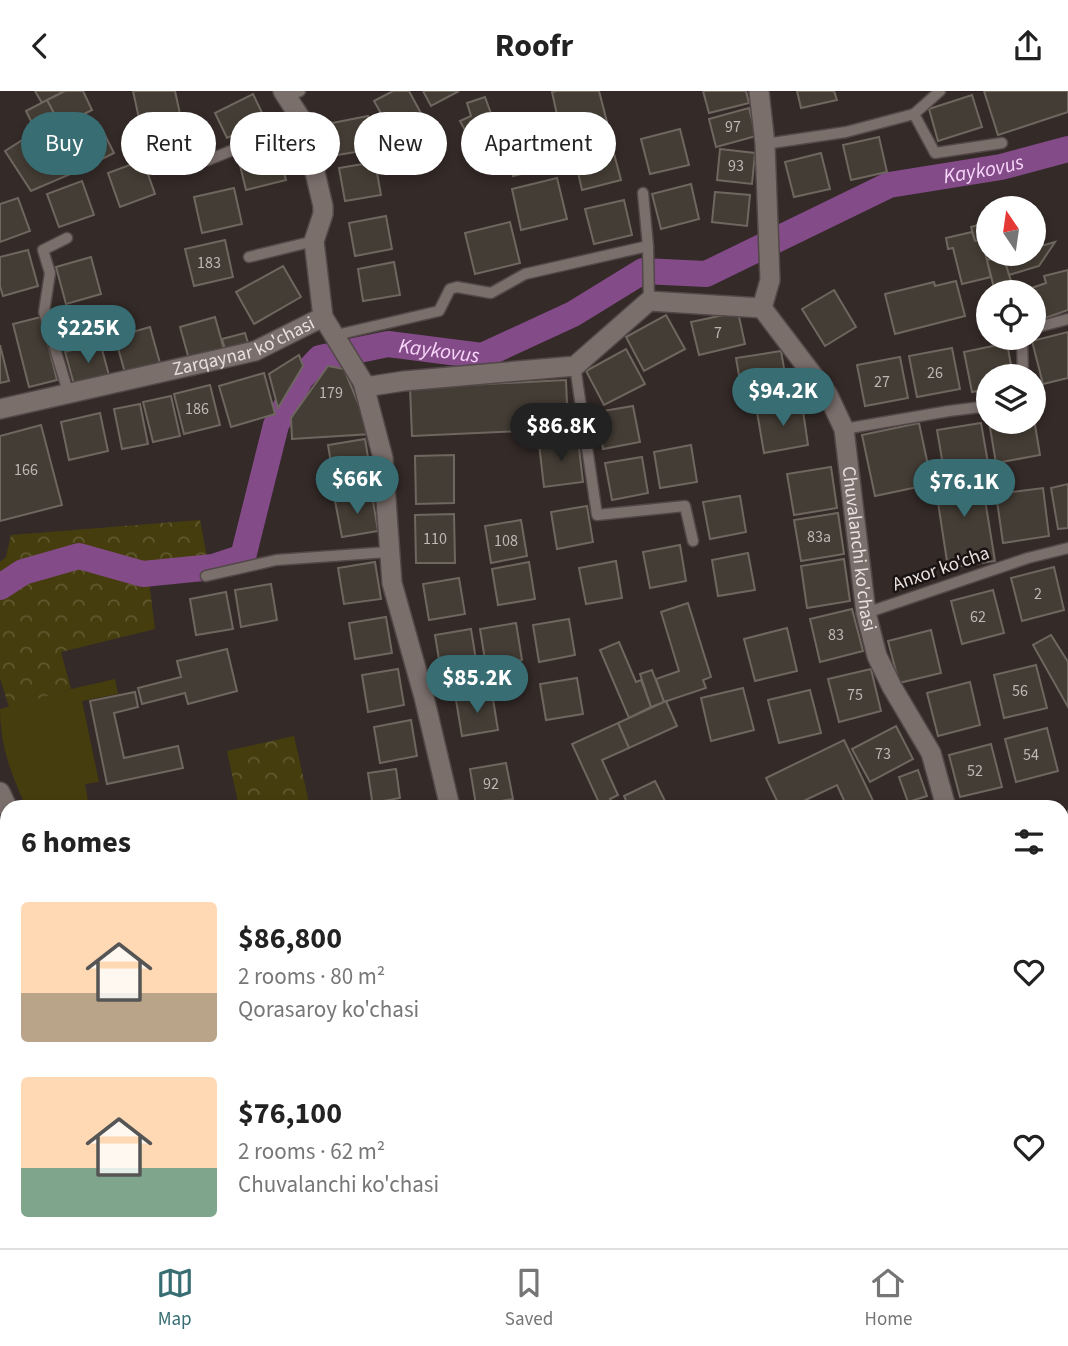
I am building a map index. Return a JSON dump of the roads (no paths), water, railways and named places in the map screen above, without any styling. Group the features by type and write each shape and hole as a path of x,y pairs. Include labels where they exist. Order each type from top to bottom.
{"street":[{"path":"364,385 575,366 649,300 762,308 770,280 765,144 759,91"},
{"path":"290,93 299,112"},
{"path":"316,175 323,206 314,241 323,317 332,336 364,385 383,458 392,583 424,697 448,800"},
{"name":"Chuvalanchi ko'chasi","path":"762,308 828,395 844,429 866,613 877,656 931,753 944,800"},
{"name":"Zarqaynar ko'chasi","path":"0,409 255,351 323,317"}],"lane":[{"path":"765,144 846,132 914,114 940,91"},
{"path":"914,114 935,153 1002,143"},
{"path":"643,193 649,300"},
{"path":"67,237 43,250 50,273 44,312 69,395"},
{"path":"249,257 314,241"},
{"path":"332,336 439,311 450,289 457,287 491,293 525,274 648,248"},
{"path":"1046,324 1068,319"},
{"path":"575,366 597,515 685,506 693,541"},
{"path":"844,429 976,408"},
{"name":"Anxor ko'cha","path":"866,613 1028,558 1068,548"},
{"path":"206,576 276,560 388,552"}],"waterway":[{"name":"Kaykovus","path":"0,587 23,572 79,556 143,574 213,567 243,557 276,425 301,378 320,358 388,344 482,356 573,314 643,271 706,274 889,185 1001,167 1068,149"}]}
